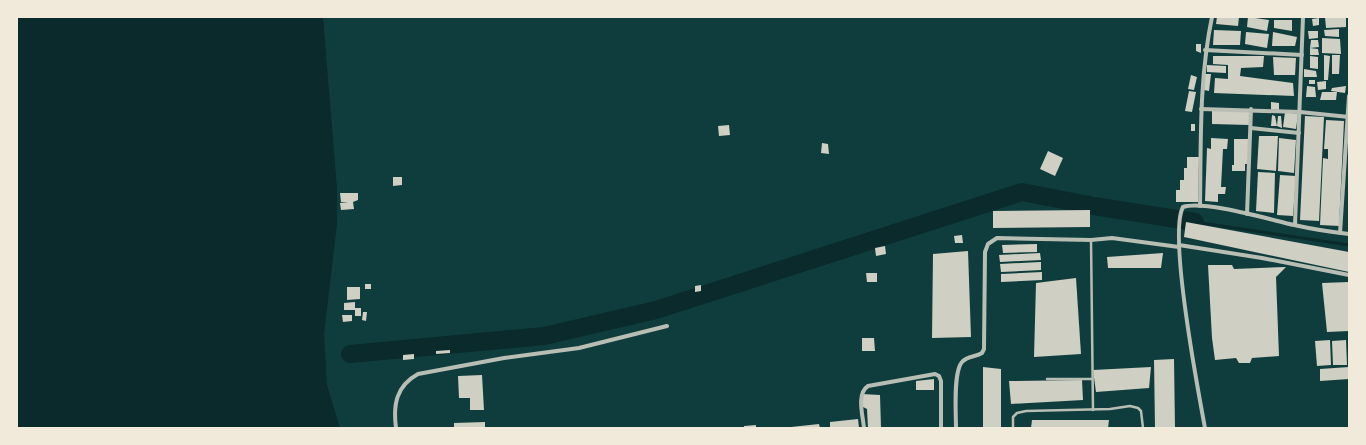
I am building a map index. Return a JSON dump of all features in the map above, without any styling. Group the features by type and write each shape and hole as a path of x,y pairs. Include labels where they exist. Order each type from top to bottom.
{"street":[{"path":"1200,206 1201,109 1205,50 1212,17"},
{"path":"1295,225 1303,17"},
{"path":"1205,50 1302,55"},
{"path":"1340,233 1348,156 1349,96"},
{"path":"1201,109 1252,109 1348,117"},
{"path":"1247,214 1252,109"},
{"path":"1251,128 1299,133"},
{"path":"1205,428 1188,323 1179,246 1179,231 1183,207 1200,206 1349,234"},
{"path":"956,428 957,376 961,363 966,358 982,353 984,349 985,252 988,244 997,238 1091,240 1112,238 1262,258 1349,275"},
{"path":"396,428 394,408 397,395 407,382 418,374 504,358 579,348 667,326"},
{"path":"864,428 861,395 863,389 868,386 935,374 939,376 941,381 941,428"}],"lane":[{"path":"1091,240 1093,410"},
{"path":"1047,379 1092,379"},
{"path":"1013,428 1013,417 1017,413 1026,411 1110,410 1130,406 1138,408 1141,411 1143,428"}],"water":[{"path":"17,17 323,17 337,189 337,224 324,334 327,385 340,428 17,428"}],"building":[{"path":"1217,17 1239,17 1238,26 1216,24"},
{"path":"1248,17 1269,20 1267,31 1247,27"},
{"path":"1325,17 1346,17 1346,27 1326,28"},
{"path":"1319,18 1319,25 1313,26 1312,19"},
{"path":"1274,20 1292,20 1292,31 1274,28"},
{"path":"1339,29 1339,37 1325,36 1324,30"},
{"path":"1214,30 1241,31 1240,45 1213,45"},
{"path":"1308,31 1318,31 1318,38 1309,39"},
{"path":"1246,32 1269,34 1267,48 1245,44"},
{"path":"1273,32 1297,37 1295,46 1272,46"},
{"path":"1322,38 1340,39 1341,54 1322,53"},
{"path":"1311,40 1318,40 1319,47 1310,48"},
{"path":"1196,44 1201,44 1201,53 1196,51"},
{"path":"1310,48 1318,49 1319,55 1310,55"},
{"path":"1324,55 1330,56 1328,80 1324,80"},
{"path":"1332,55 1340,55 1339,74 1332,74"},
{"path":"1213,56 1264,56 1263,67 1241,68 1240,76 1293,83 1294,96 1214,93 1215,78 1228,79 1228,65 1213,64"},
{"path":"1310,56 1318,57 1318,69 1310,68"},
{"path":"1273,57 1296,58 1295,75 1274,75"},
{"path":"1207,65 1226,66 1226,73 1207,72"},
{"path":"1304,69 1316,71 1317,77 1304,77"},
{"path":"1205,74 1211,74 1209,91 1204,90"},
{"path":"1191,75 1197,77 1194,90 1188,89"},
{"path":"1309,80 1315,80 1315,84 1309,84"},
{"path":"1326,81 1326,89 1318,90 1317,82"},
{"path":"1307,86 1315,87 1316,97 1306,97"},
{"path":"1346,86 1345,93 1331,91 1332,88"},
{"path":"1189,91 1196,92 1192,112 1185,111"},
{"path":"1322,92 1337,92 1336,100 1320,100"},
{"path":"1271,102 1279,103 1279,110 1271,109"},
{"path":"1212,110 1249,111 1249,125 1212,124"},
{"path":"1285,112 1298,114 1296,129 1283,127"},
{"path":"1272,115 1275,116 1277,126 1271,126"},
{"path":"1278,116 1281,116 1282,128 1277,126"},
{"path":"1305,116 1324,117 1319,221 1300,220"},
{"path":"1326,120 1344,121 1339,226 1320,225 1323,158 1328,159 1328,149 1324,149"},
{"path":"1191,124 1195,124 1195,131 1191,131"},
{"path":"729,125 730,135 719,136 718,126"},
{"path":"1259,136 1278,136 1276,171 1257,169"},
{"path":"1211,138 1228,139 1227,149 1223,149 1221,187 1226,187 1225,194 1218,194 1218,202 1205,201 1207,148 1211,149"},
{"path":"1279,138 1296,140 1294,173 1278,171"},
{"path":"1234,139 1248,139 1249,164 1245,164 1245,171 1232,171 1232,165 1234,165"},
{"path":"822,143 828,144 829,154 821,153"},
{"path":"1048,151 1063,158 1055,176 1040,169"},
{"path":"1187,157 1199,157 1198,202 1176,202 1176,190 1180,190 1180,180 1184,180 1184,168 1187,168"},
{"path":"1258,172 1275,173 1274,213 1256,211"},
{"path":"1280,175 1296,176 1293,216 1277,215"},
{"path":"393,177 402,177 402,185 393,186"},
{"path":"340,193 358,193 358,200 353,202 354,209 341,210 340,203 348,202 341,202"},
{"path":"1090,210 1090,227 993,228 993,211"},
{"path":"1186,222 1349,252 1349,272 1184,237"},
{"path":"962,235 963,243 955,243 954,236"},
{"path":"1037,244 1037,252 1003,253 1002,245"},
{"path":"885,246 886,254 876,256 875,248"},
{"path":"968,251 971,337 932,338 933,254"},
{"path":"1040,253 1041,260 1000,262 999,255"},
{"path":"1163,253 1161,268 1108,268 1107,257"},
{"path":"1041,262 1041,270 1001,272 1000,264"},
{"path":"1208,265 1232,265 1234,269 1286,267 1276,277 1279,356 1252,358 1250,363 1239,363 1236,358 1215,360 1212,338"},
{"path":"1042,272 1042,280 1001,282 1001,274"},
{"path":"866,273 877,273 877,282 867,282"},
{"path":"1076,278 1081,354 1034,357 1036,283"},
{"path":"1349,282 1349,331 1327,332 1322,283"},
{"path":"365,284 371,284 371,289 365,289"},
{"path":"701,285 701,291 695,292 695,286"},
{"path":"347,287 360,287 360,299 347,300"},
{"path":"355,302 355,308 361,308 361,316 355,316 355,310 344,310 344,303"},
{"path":"363,312 367,312 366,321 362,320"},
{"path":"342,315 352,315 352,321 343,322"},
{"path":"862,338 874,338 875,351 862,351"},
{"path":"1330,340 1331,365 1317,366 1315,341"},
{"path":"1346,340 1347,365 1333,365 1332,341"},
{"path":"450,350 450,353 436,354 436,351"},
{"path":"414,354 414,359 403,360 403,355"},
{"path":"1174,359 1175,428 1155,428 1154,360"},
{"path":"983,367 1001,369 1001,428 983,428"},
{"path":"1151,367 1149,388 1096,392 1093,370"},
{"path":"1349,367 1349,379 1320,381 1320,369"},
{"path":"482,375 484,410 470,410 470,398 459,398 458,376"},
{"path":"934,379 934,390 916,390 916,381"},
{"path":"1082,380 1083,400 1011,404 1009,381"},
{"path":"862,394 880,395 881,428 868,428 867,409 863,407"},
{"path":"858,419 859,428 830,427 830,422"},
{"path":"1032,420 1109,420 1108,428 1031,428"},
{"path":"485,422 485,428 454,428 454,423"},
{"path":"819,424 820,428 791,428 791,427"},
{"path":"756,425 756,428 744,428 744,426"}],"waterway":[{"path":"350,354 544,336 656,310 1022,192 1094,206 1195,222"},
{"path":"1195,222 1349,245"}]}
